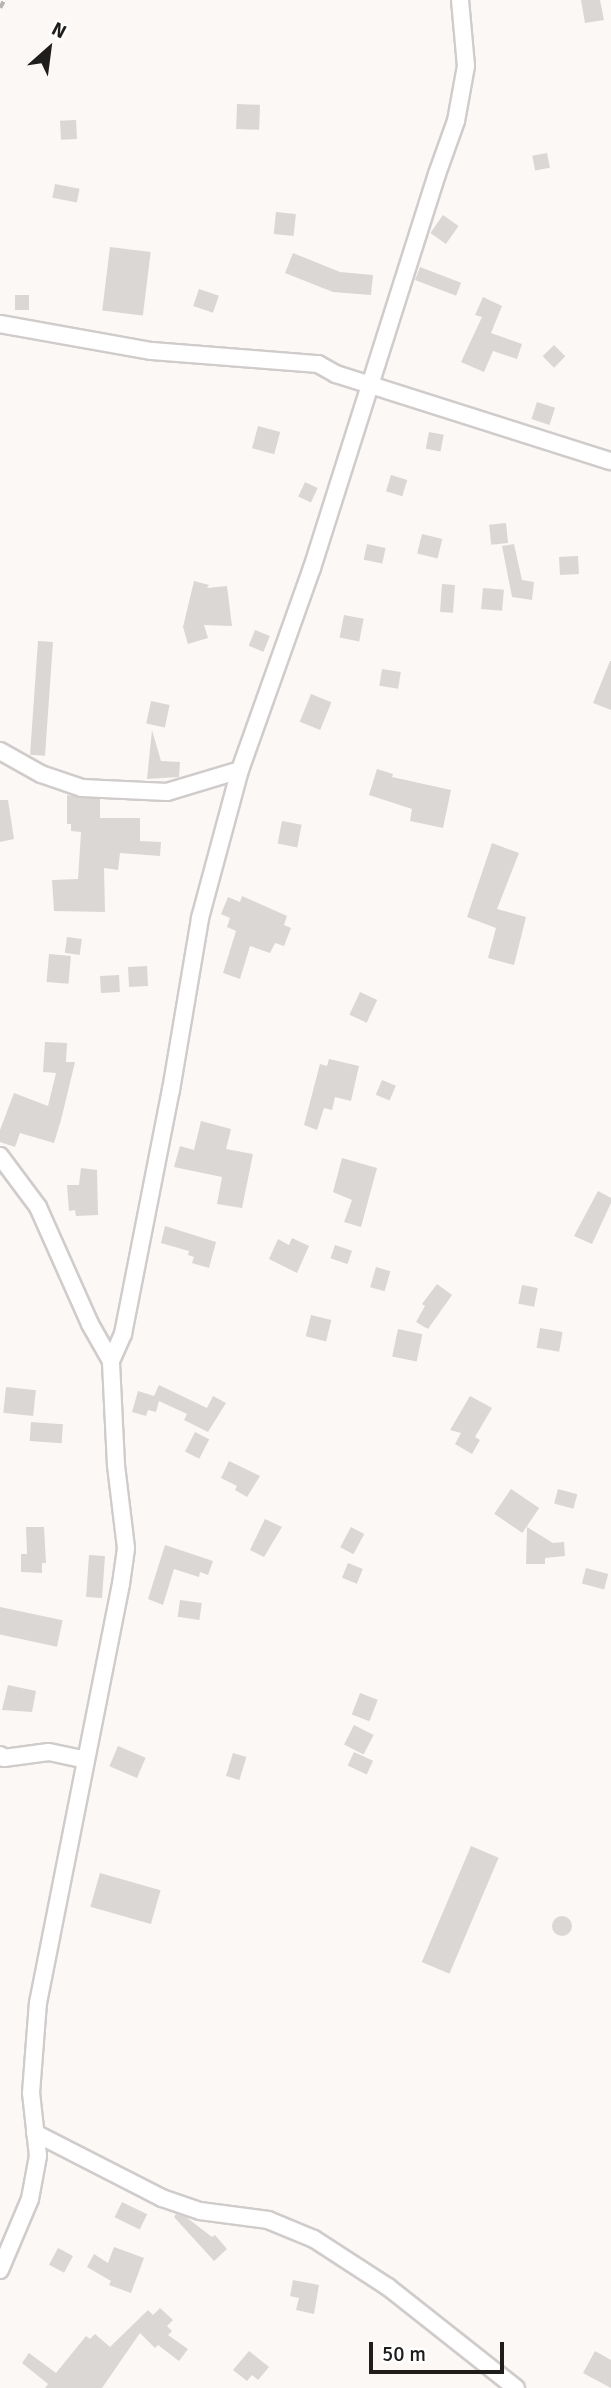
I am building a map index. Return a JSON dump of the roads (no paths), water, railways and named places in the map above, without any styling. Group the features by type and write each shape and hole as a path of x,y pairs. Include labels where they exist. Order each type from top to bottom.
{"street":[{"path":"111,1361 125,1320 208,878 240,770 312,568 456,121 466,65 460,0"},
{"path":"0,324 152,351 318,365 335,374 611,461"},
{"path":"0,751 41,774 82,788 167,792 240,770"},
{"path":"0,1156 38,1207 84,1312 111,1361 115,1394 116,1465 126,1548 38,2003 31,2093 38,2156 30,2199 0,2270"},
{"path":"0,1755 4,1758 49,1752 86,1760"},
{"path":"35,2133 162,2198 200,2211 268,2220 314,2239 388,2287 516,2388"}]}
